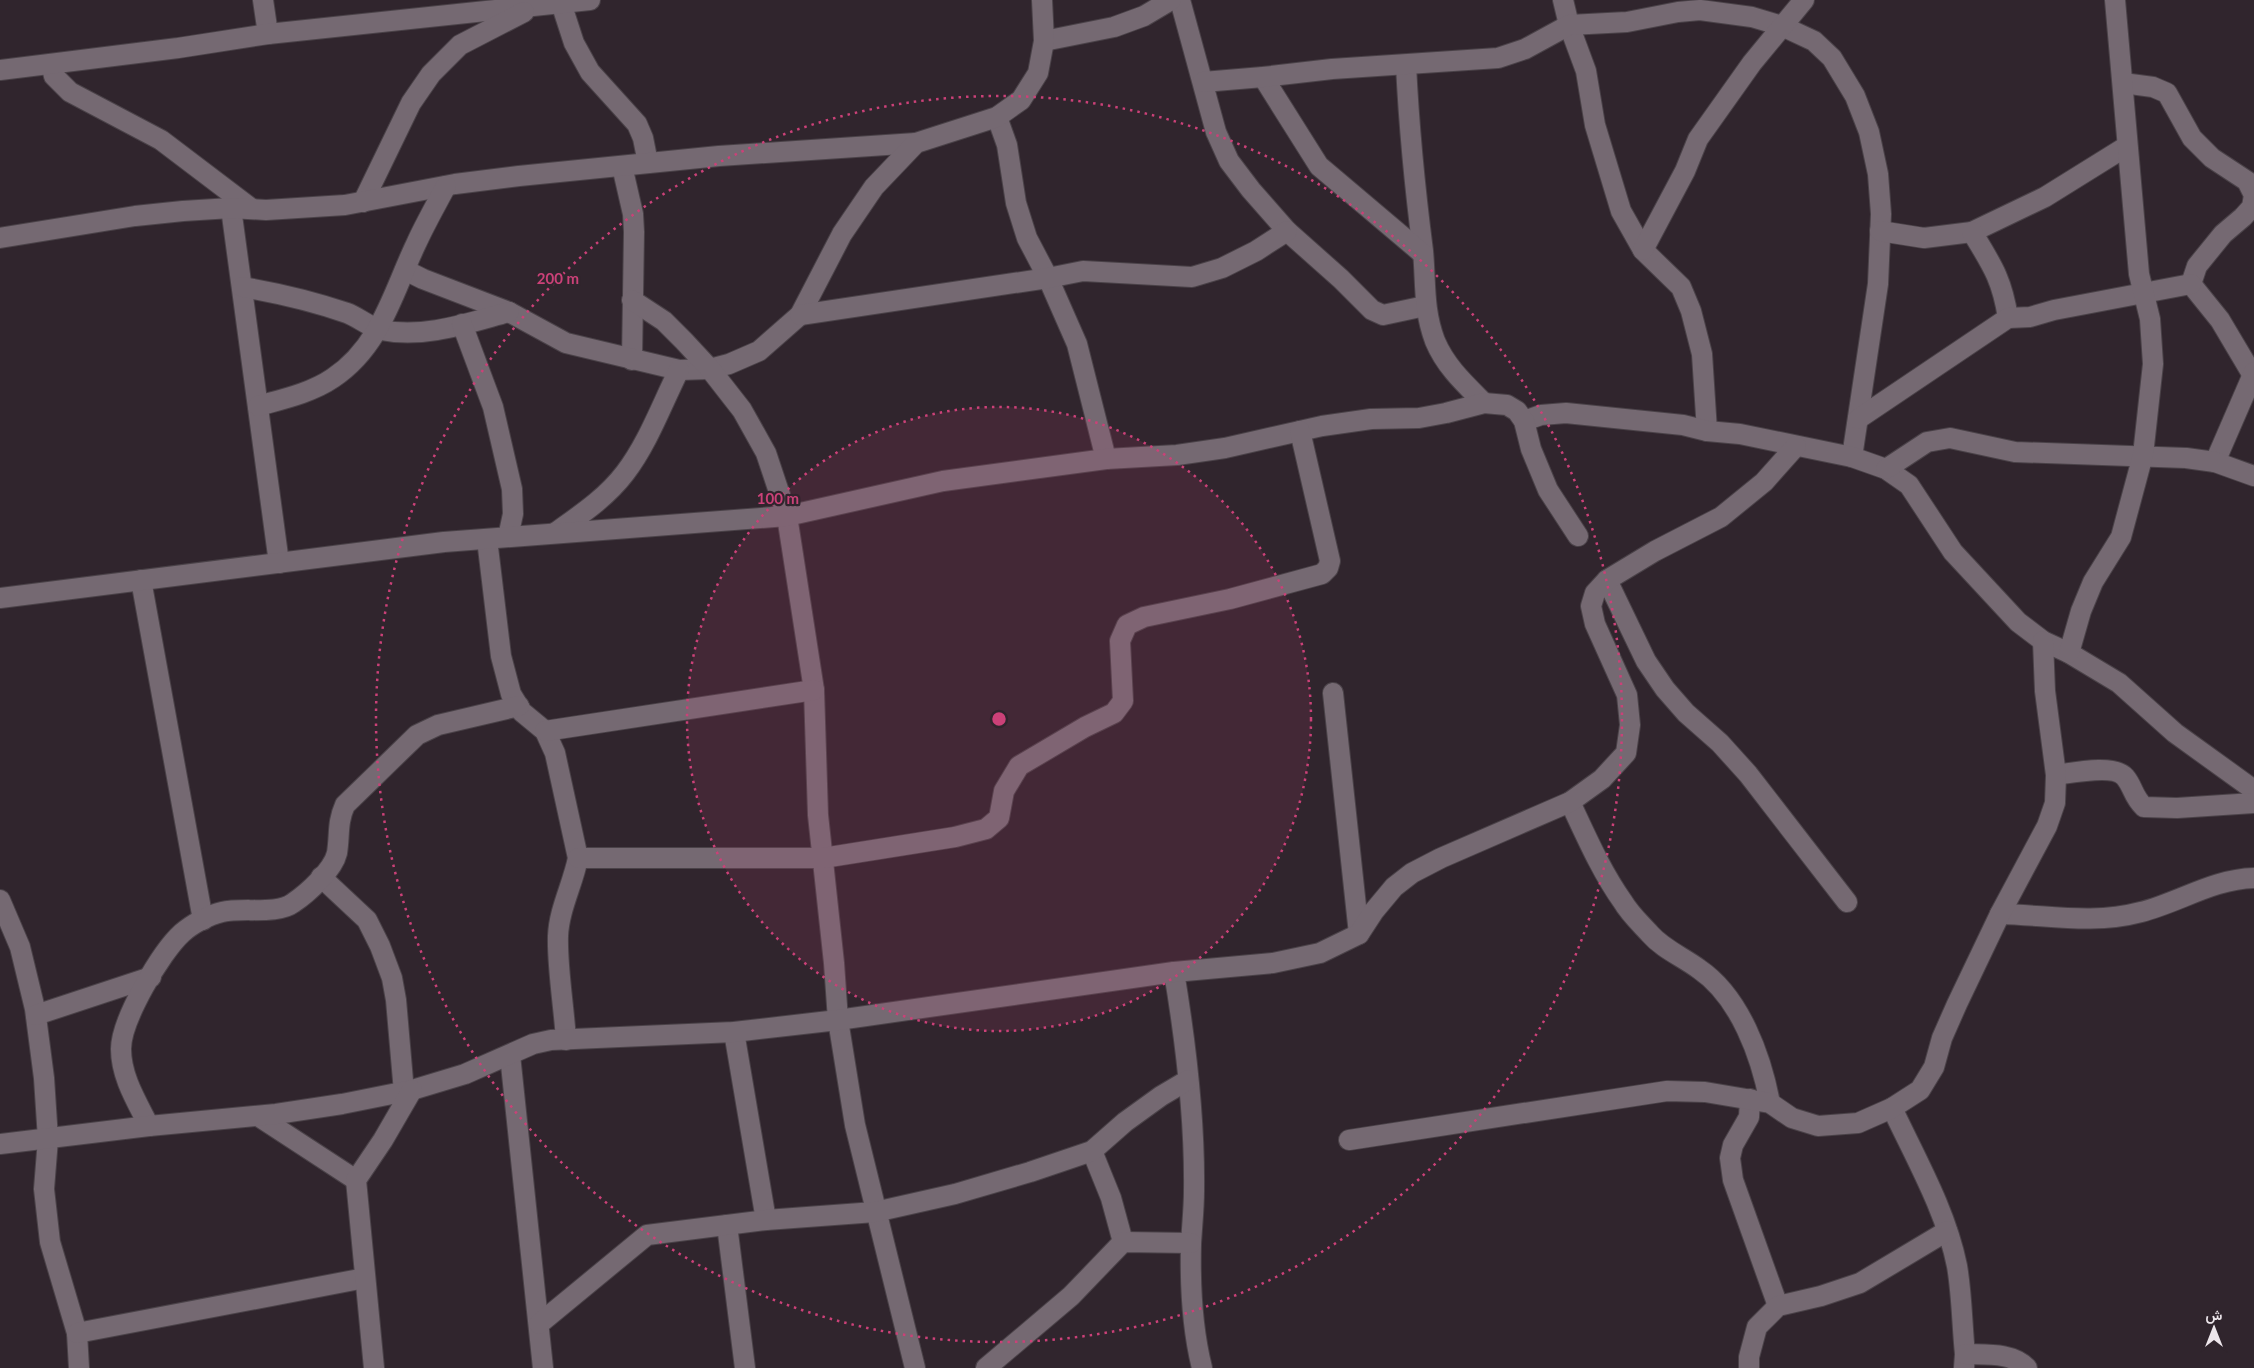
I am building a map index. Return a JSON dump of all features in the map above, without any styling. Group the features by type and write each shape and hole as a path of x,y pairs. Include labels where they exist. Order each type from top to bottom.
{"street":[{"path":"263,0 268,34"},
{"path":"0,70 178,48 429,9 536,6 590,0"},
{"path":"0,238 135,216 231,208 266,210 363,202 446,186 519,176 719,156 916,143 997,117 1021,100 1038,73 1044,41 1042,0"},
{"path":"1044,41 1114,27 1144,16 1172,0"},
{"path":"1180,0 1204,82 1216,132 1229,162 1251,190 1287,231 1341,279 1372,310 1382,315 1425,306"},
{"path":"1563,0 1586,71 1594,125 1621,211 1643,250 1681,287 1690,311 1702,354 1707,431"},
{"path":"1643,250 1685,171 1698,139 1722,102 1804,0"},
{"path":"2069,653 2081,611 2093,582 2121,537 2143,456 2153,364 2150,319 2139,274 2115,0"},
{"path":"561,3 574,43 590,72 637,124 643,138 648,163"},
{"path":"363,202 411,103 430,74 460,45 536,6"},
{"path":"1204,82 1332,69 1498,58 1525,49 1570,25 1627,22 1678,12 1700,10 1752,17 1782,26 1814,40 1832,58 1855,96 1869,132 1878,174 1882,214 1878,284 1852,457"},
{"path":"51,64 54,76 70,92 160,140 252,209"},
{"path":"1406,65 1410,137 1423,254 1425,306 1436,341 1451,370 1484,403"},
{"path":"1263,77 1320,166 1423,254"},
{"path":"2123,83 2153,87 2167,93 2192,138 2212,158 2247,181 2254,195 2252,207 2223,234 2197,266 2191,284"},
{"path":"997,117 1007,145 1016,203 1027,238 1048,278 1077,344 1106,459"},
{"path":"405,270 423,279 509,312 566,344 679,370 710,369 729,364 759,351 800,314 842,234 874,187 916,143"},
{"path":"1880,231 1924,238 1972,232 2045,197 2127,146"},
{"path":"622,166 633,214 632,360"},
{"path":"258,406 300,394 333,379 354,360 379,330 405,270 446,186"},
{"path":"231,208 279,563"},
{"path":"800,314 1048,278 1083,271 1192,277 1222,268 1256,251 1287,231"},
{"path":"1972,232 1995,269 2004,292 2008,318"},
{"path":"1858,419 2008,318 2030,317 2054,310 2191,284"},
{"path":"2191,284 2220,320 2253,373 2214,462"},
{"path":"242,287 294,296 326,306 356,316 379,330 421,332 509,312"},
{"path":"632,300 664,321 710,369 742,410 766,453 787,516 814,690 818,815 834,963 838,1020 855,1125 915,1368"},
{"path":"462,324 493,406 512,489 513,514 508,538"},
{"path":"553,534 591,508 625,472 642,444 679,370"},
{"path":"0,598 444,542 787,516 943,481 1106,459 1177,455 1224,448 1300,431 1371,419 1418,418 1484,403 1507,405 1516,411 1524,421 1531,449 1548,490 1578,536"},
{"path":"1524,421 1541,416 1566,413 1635,419 1707,431 1740,434 1852,457 1886,468 1909,485 1953,552 2018,622 2043,641 2069,653 2118,683 2175,733 2254,790"},
{"path":"578,858 823,858 955,837 986,829 999,818 1004,791 1019,766 1114,713 1123,701 1120,640 1127,625 1144,617 1274,588 1322,574 1328,568 1330,561 1300,431"},
{"path":"1886,468 1927,442 1950,438 2016,452 2186,458 2214,462 2254,476"},
{"path":"0,1144 149,1126 258,1116 342,1104 408,1091 465,1074 510,1056 533,1044 566,1040 734,1032 838,1020 1174,972 1273,963 1320,953 1359,934 1374,911 1394,887 1412,873 1440,858 1570,802 1602,779 1626,753 1630,725 1627,695 1595,624 1591,606 1594,593 1607,580 1655,551 1721,517 1764,482 1796,446"},
{"path":"487,539 501,656 511,694 522,712 545,731 555,753 578,858 561,914 558,936 566,1040"},
{"path":"141,580 203,920"},
{"path":"1607,580 1646,661 1665,690 1686,713 1720,743 1748,774 1847,902"},
{"path":"1349,1140 1667,1091 1705,1092 1770,1103 1792,1118 1818,1126 1858,1123 1892,1108 1920,1090 1934,1067 1942,1038 2000,914 2047,826 2056,803 2056,775 2045,691 2043,641"},
{"path":"545,731 814,690"},
{"path":"1333,692 1359,934"},
{"path":"149,1126 126,1080 121,1048 130,1014 162,957 182,933 203,920 222,912 276,909 292,904 329,871 336,855 339,819 345,804 417,735 438,725 519,706"},
{"path":"2056,775 2114,770 2125,777 2136,799 2144,807 2177,808 2254,803"},
{"path":"1570,802 1601,866 1623,903 1652,936 1673,954 1700,969 1726,992 1748,1034 1762,1068 1770,1103"},
{"path":"321,877 367,920 380,946 392,978 408,1091 383,1140 356,1180 374,1368"},
{"path":"2000,914 2092,920 2111,918 2141,912 2218,883 2239,878 2254,878"},
{"path":"0,900 20,947 36,1015 44,1078 48,1138 44,1189 50,1242 77,1333 79,1368"},
{"path":"1174,972 1184,1034 1188,1080 1194,1191 1191,1243 1192,1298 1202,1368"},
{"path":"36,1015 151,976"},
{"path":"734,1032 766,1220"},
{"path":"510,1056 543,1368"},
{"path":"539,1324 647,1235 766,1220 876,1212 955,1194 1092,1151 1125,1122 1161,1096 1188,1080"},
{"path":"1750,1099 1749,1118 1733,1145 1730,1158 1733,1180 1778,1306"},
{"path":"1892,1108 1939,1208 1947,1231 1957,1267 1964,1361 1996,1355 2020,1361 2027,1368"},
{"path":"258,1116 356,1180"},
{"path":"1092,1151 1111,1198 1123,1242"},
{"path":"727,1225 744,1368"},
{"path":"1749,1368 1749,1357 1757,1327 1778,1306 1821,1296 1860,1282 1947,1231"},
{"path":"986,1368 1071,1296 1123,1242 1191,1243"},
{"path":"77,1333 365,1278"}]}
